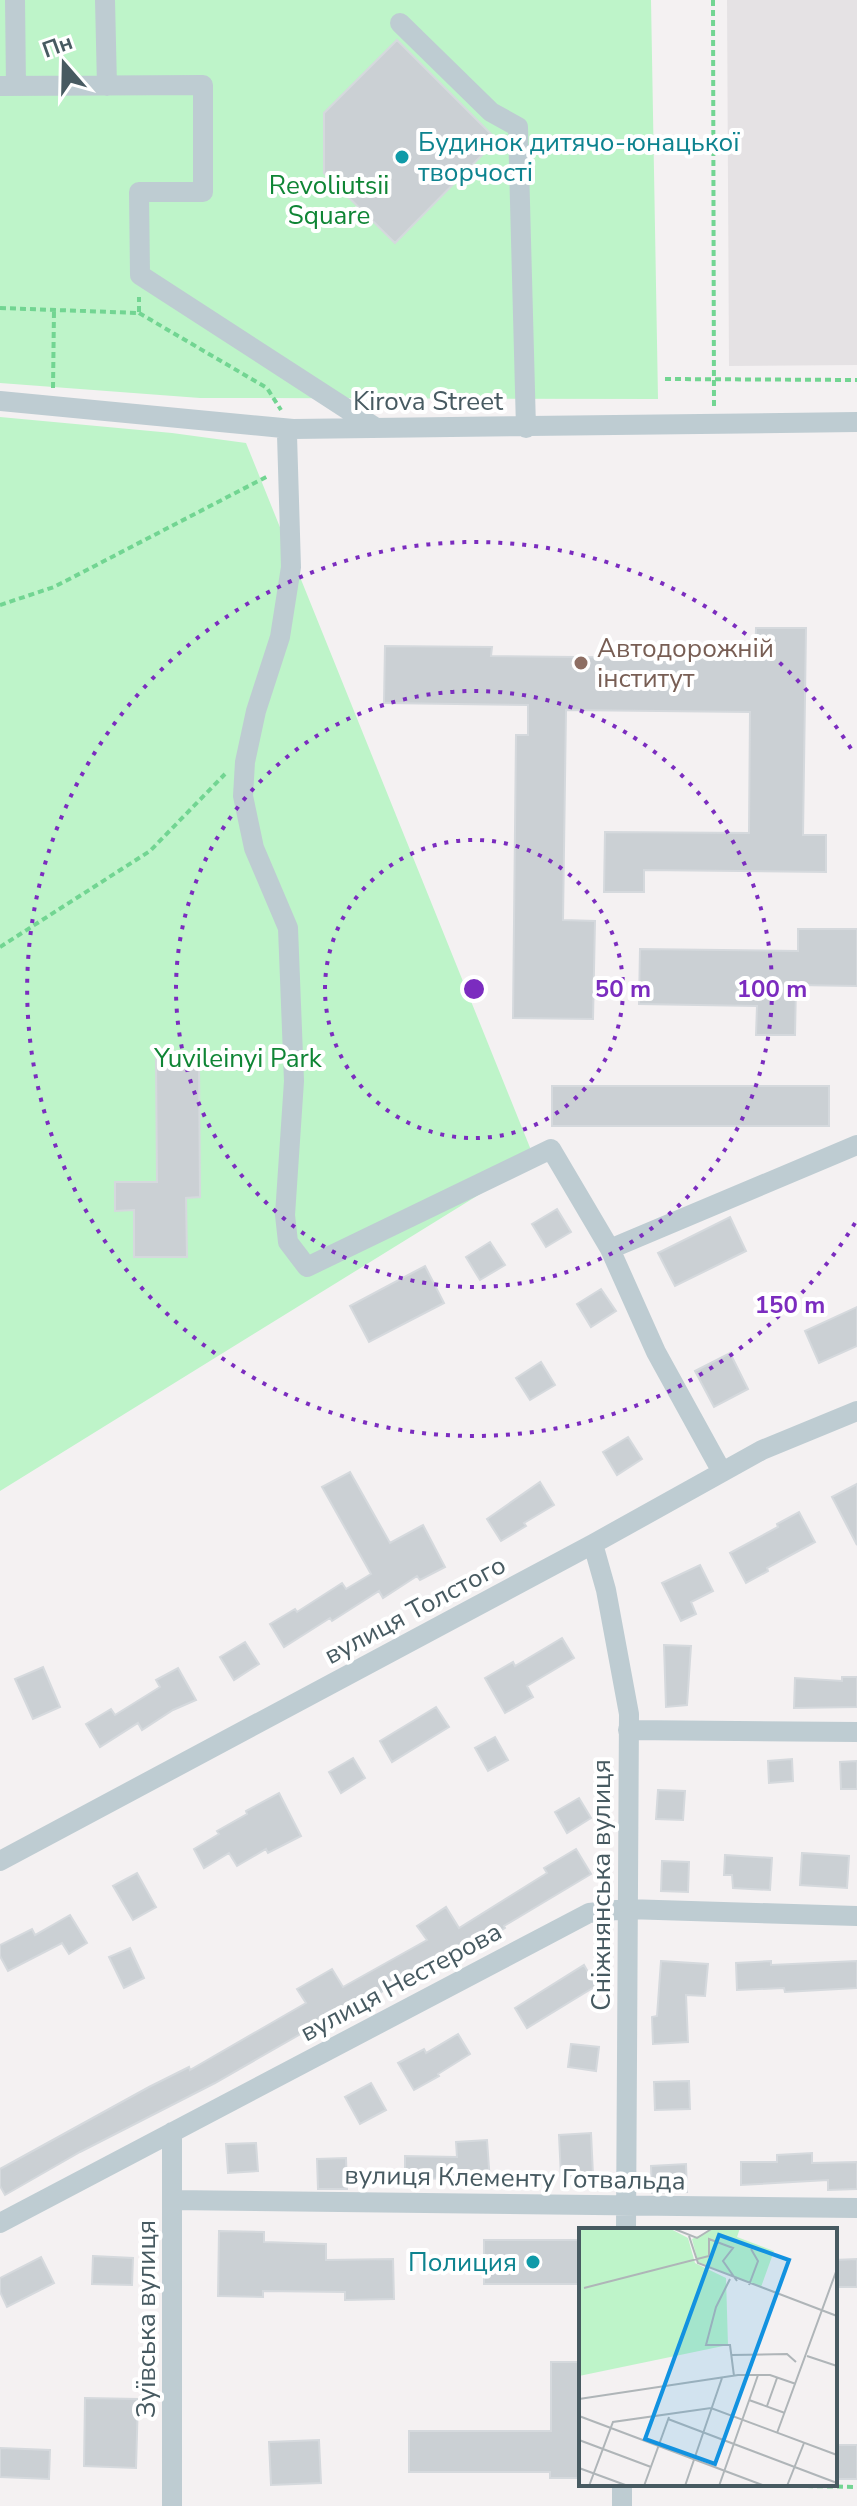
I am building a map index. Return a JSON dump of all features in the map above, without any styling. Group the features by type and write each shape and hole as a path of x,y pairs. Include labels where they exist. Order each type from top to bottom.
{"street":[{"path":"15,0 8,86 203,85 203,192 139,192 140,275 373,426"},
{"path":"105,0 107,86"},
{"path":"400,23 491,112 518,127 526,428"},
{"name":"Kirova Street","path":"0,401 293,429 857,422"},
{"path":"293,429 287,435 291,567 280,637 256,711 245,762 243,796 254,848 288,928 294,1081 285,1215 288,1242 307,1267 551,1149 610,1249 656,1352 722,1472"},
{"path":"610,1249 857,1145"},
{"name":"вулиця Толстого","path":"0,1861 593,1544 762,1450 857,1411"},
{"name":"Сніжнянська вулиця","path":"593,1544 606,1590 629,1714 626,2228"},
{"path":"628,1730 857,1732"},
{"name":"вулиця Нестерова","path":"0,2223 589,1913 626,1909 857,1916"},
{"name":"Зуївська вулиця","path":"172,2132 172,2506"},
{"name":"вулиця Клементу Готвальда","path":"172,2200 857,2208"}],"path":[{"path":"713,0 714,425"},
{"path":"139,313 140,275"},
{"path":"0,308 139,313 267,388 293,429"},
{"path":"53,406 54,310"},
{"path":"665,379 857,380"},
{"path":"0,605 54,587 288,466"},
{"path":"0,947 150,851 225,773"},
{"path":"804,2486 857,2487"}],"shaded area":[{"path":"727,0 857,0 857,365 729,366"}],"green space":[{"name":"Revoliutsii Square","path":"0,0 651,0 658,399 200,398 0,383"},
{"name":"Yuvileinyi Park","path":"0,417 246,443 535,1160 0,1491"}],"building":[{"name":"Будинок дитячо-юнацької творчості","path":"397,40 497,140 395,243 324,173 324,113"},
{"path":"756,628 806,628 803,835 826,835 826,872 644,870 644,892 604,892 605,832 749,833 750,712 566,710 563,920 595,921 593,1019 513,1018 516,735 528,735 528,705 384,703 385,646 492,647 491,656 755,659"},
{"path":"798,929 857,929 857,986 796,985 795,1035 756,1035 757,1006 639,1004 640,949 798,951"},
{"path":"199,1058 200,1197 186,1198 187,1257 134,1257 134,1210 115,1211 115,1182 157,1182 156,1059"},
{"path":"552,1086 829,1086 829,1126 552,1126"},
{"path":"557,1209 571,1232 546,1247 532,1224"},
{"path":"730,1217 746,1251 675,1286 658,1253"},
{"path":"490,1242 505,1265 480,1280 466,1257"},
{"path":"425,1266 444,1303 369,1342 350,1306"},
{"path":"601,1289 616,1311 591,1327 577,1304"},
{"path":"857,1307 857,1346 819,1363 805,1331"},
{"path":"730,1353 748,1389 714,1407 695,1371"},
{"path":"541,1362 555,1385 530,1400 516,1378"},
{"path":"628,1437 642,1459 617,1475 603,1452"},
{"path":"350,1472 390,1543 423,1525 445,1567 420,1580 417,1576 383,1598 379,1591 284,1647 270,1624 295,1609 297,1612 342,1583 346,1589 371,1574 322,1487"},
{"path":"540,1482 554,1505 501,1541 487,1519"},
{"path":"857,1484 857,1545 832,1497"},
{"path":"799,1512 815,1542 746,1583 730,1553"},
{"path":"700,1565 713,1591 691,1602 696,1614 681,1621 662,1583"},
{"path":"562,1638 574,1658 527,1686 533,1697 505,1713 485,1678 513,1662 515,1666"},
{"path":"245,1642 259,1664 234,1680 220,1657"},
{"path":"664,1645 691,1646 687,1705 666,1707"},
{"path":"43,1667 60,1707 33,1719 15,1679"},
{"path":"178,1668 196,1700 173,1710 142,1730 138,1723 100,1747 86,1724 111,1709 115,1715 160,1687 156,1680"},
{"path":"842,1677 857,1677 857,1707 794,1708 795,1678 842,1681"},
{"path":"436,1707 449,1727 392,1762 380,1741"},
{"path":"495,1737 508,1760 488,1771 475,1748"},
{"path":"353,1758 365,1778 341,1793 329,1772"},
{"path":"792,1759 793,1781 769,1783 768,1761"},
{"path":"857,1761 857,1789 841,1789 840,1762"},
{"path":"658,1790 685,1791 683,1820 656,1819"},
{"path":"279,1793 301,1836 268,1853 266,1849 237,1866 229,1853 204,1868 194,1849 247,1814 246,1811"},
{"path":"579,1798 591,1818 567,1833 555,1812"},
{"path":"576,1849 591,1874 481,1943 478,1937 320,2028 318,2024 5,2195 0,2186 0,2169 149,2087 189,2067 190,2070 306,2003 297,1989 332,1969 343,1987 427,1940 417,1926 446,1907 459,1928 547,1873 544,1868"},
{"path":"802,1853 849,1856 847,1888 800,1885"},
{"path":"725,1855 772,1858 770,1890 733,1888 732,1875 724,1875"},
{"path":"662,1861 689,1862 688,1892 661,1891"},
{"path":"137,1873 156,1907 133,1920 113,1886"},
{"path":"70,1915 87,1943 69,1954 62,1943 8,1971 0,1956 0,1945 32,1929 35,1935"},
{"path":"130,1948 144,1978 124,1988 109,1957"},
{"path":"661,1961 708,1964 705,1996 686,1995 688,2042 653,2044 652,2017 657,2016"},
{"path":"771,1961 771,1965 857,1961 857,1988 785,1992 784,1988 737,1990 736,1963"},
{"path":"584,1965 596,1986 527,2028 515,2008"},
{"path":"458,2034 470,2054 414,2090 398,2063 424,2049 426,2053"},
{"path":"571,2044 599,2047 596,2071 568,2067"},
{"path":"689,2081 690,2109 655,2110 654,2082"},
{"path":"371,2083 386,2110 360,2124 345,2097"},
{"path":"591,2133 593,2175 561,2177 559,2135"},
{"path":"487,2140 490,2182 458,2183 458,2179 405,2178 405,2156 457,2157 456,2142"},
{"path":"256,2143 258,2171 228,2173 226,2144"},
{"path":"812,2153 812,2163 857,2162 857,2189 828,2190 828,2180 741,2185 741,2162 777,2162 777,2155"},
{"path":"346,2158 347,2189 318,2189 317,2159"},
{"path":"686,2164 687,2192 652,2193 651,2166"},
{"path":"219,2231 264,2232 264,2242 326,2244 326,2260 393,2259 394,2299 345,2300 345,2292 263,2291 263,2297 218,2296"},
{"name":"Полиция","path":"484,2240 579,2240 579,2284 484,2284"},
{"path":"93,2256 133,2258 132,2285 92,2284"},
{"path":"41,2257 54,2283 7,2307 0,2292 0,2278"},
{"path":"857,2259 857,2287 837,2287 837,2260"},
{"path":"551,2362 579,2362 579,2478 550,2478 550,2472 409,2472 409,2431 551,2431"},
{"path":"85,2398 138,2399 136,2468 84,2466"},
{"path":"319,2440 321,2483 271,2485 269,2442"},
{"path":"838,2445 857,2445 857,2479 837,2479"},
{"path":"0,2448 50,2450 49,2479 0,2477"}],"place":[{"name":"Будинок дитячо-юнацької творчості","path":"402,157"},
{"name":"Автодорожній інститут","path":"581,663"},
{"name":"Полиция","path":"533,2262"}]}
